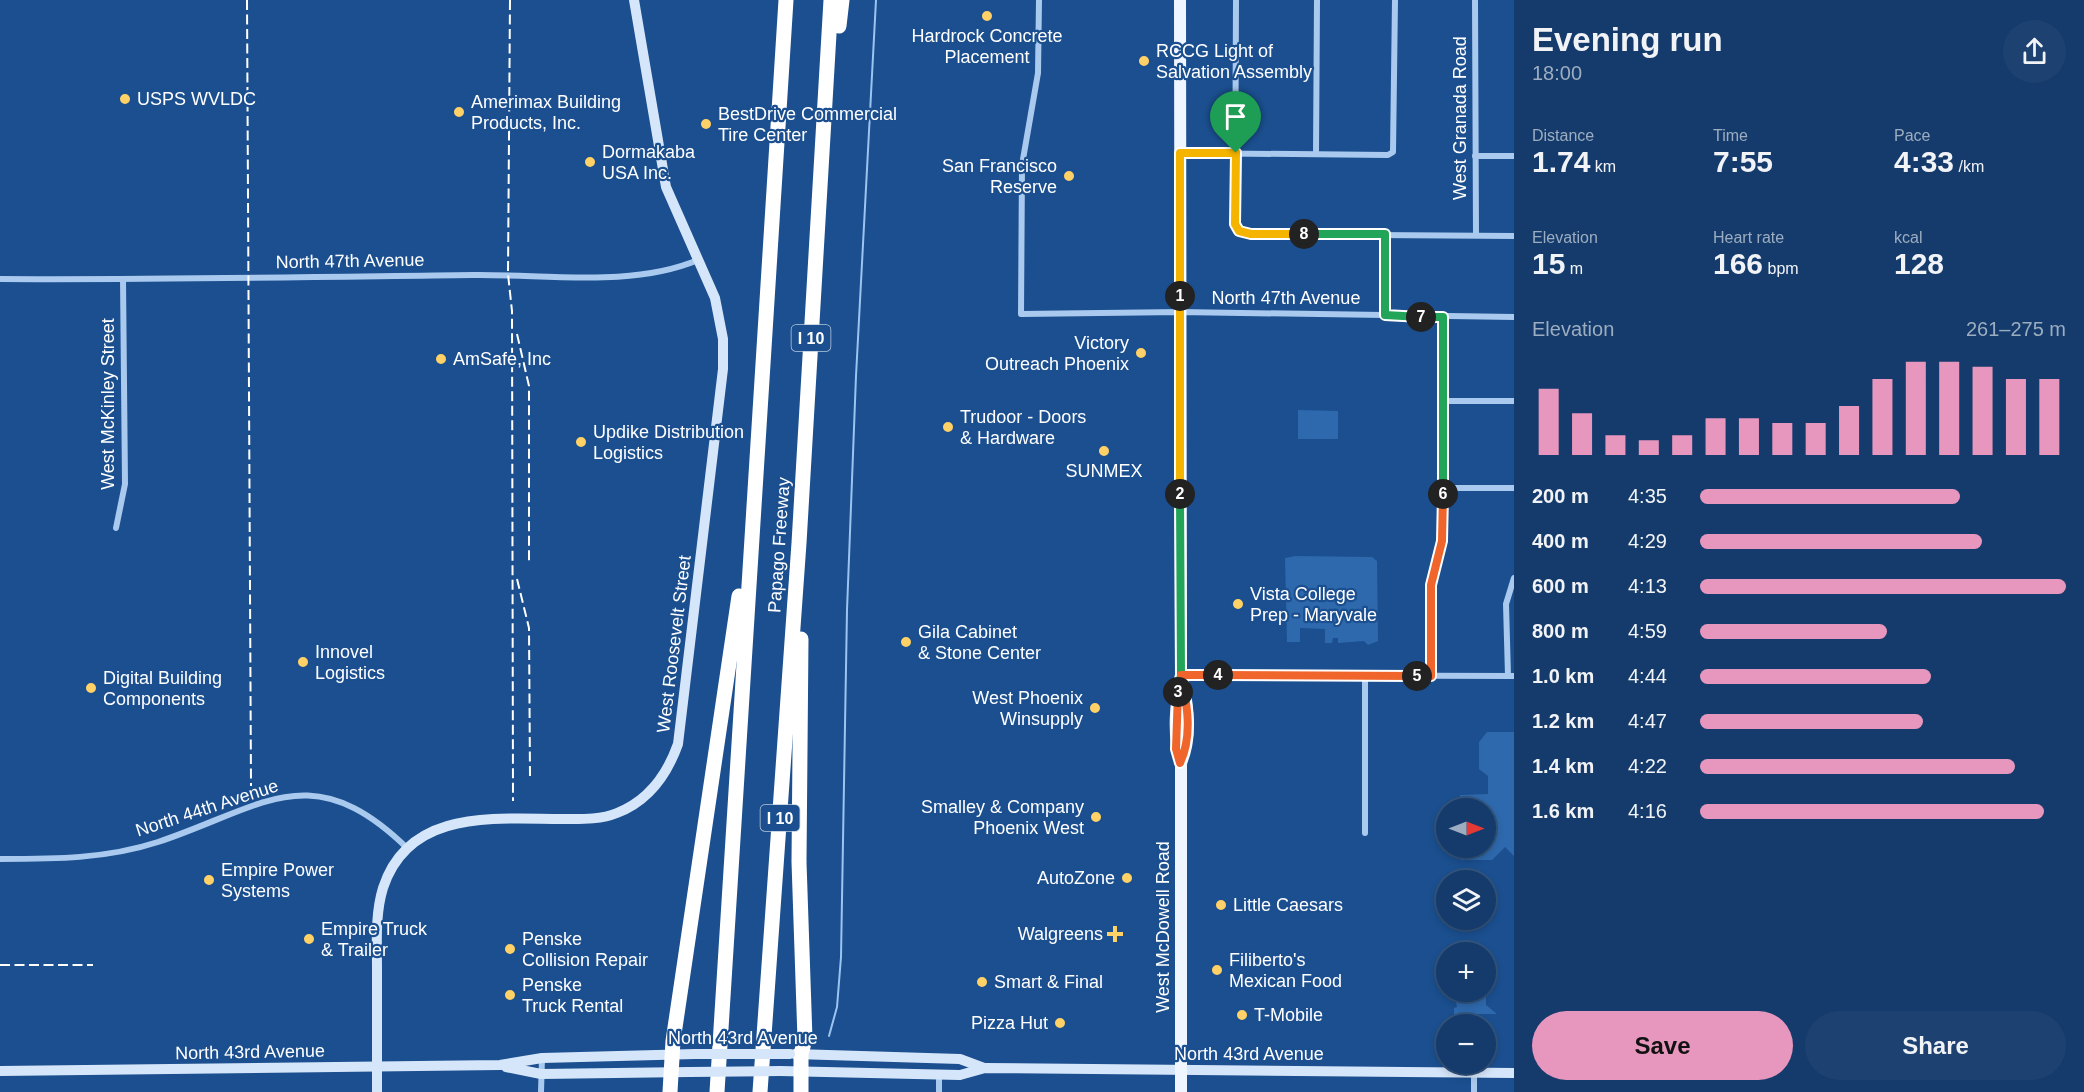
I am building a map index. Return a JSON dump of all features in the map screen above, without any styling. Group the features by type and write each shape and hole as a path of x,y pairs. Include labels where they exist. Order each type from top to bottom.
{"highway":[{"path":"777,132 778,0"},
{"name":"Papago Freeway","path":"717,1092 786,0"},
{"name":"Papago Freeway","path":"760,1092 799,543 831,0"},
{"path":"824,133 842,0"},
{"path":"670,1092 672,1054 753,507"},
{"path":"799,543 801,655 799,862 805,1039 795,1054 795,1072 801,1092"}],"main road":[{"name":"West Roosevelt Street","path":"377,1092 379,904 389,873 407,848 437,829 471,819 580,819 616,813 653,790 673,758 680,727 723,369 723,339 719,312 712,290 666,187 634,0"},
{"name":"West McDowell Road","path":"1180,0 1181,675 1187,703 1187,747 1180,763 1181,1092"},
{"name":"North 43rd Avenue","path":"0,1071 500,1065 542,1058 672,1054 795,1054 960,1059 985,1068"},
{"path":"939,1074 960,1059"},
{"path":"960,1059 960,1074"},
{"name":"North 43rd Avenue","path":"500,1065 541,1074 795,1072 960,1074 985,1068 1436,1072"},
{"name":"North 43rd Avenue","path":"1496,1073 1514,1073"}],"street":[{"name":"North 47th Avenue","path":"1039,0 1038,73 1022,165 1022,314 1180,312 1514,317"},
{"path":"1236,0 1235,224 1239,231 1251,234 1514,236"},
{"path":"1316,154 1317,0"},
{"path":"1180,153 1388,155 1393,152 1395,0"},
{"name":"West Granada Road","path":"1475,0 1476,235"},
{"path":"1475,156 1514,156"},
{"path":"1385,234 1385,315"},
{"name":"North 47th Avenue","path":"0,279 497,274 631,276 677,269 698,260"},
{"name":"West McKinley Street","path":"116,528 125,484 123,279"},
{"path":"1431,676 1431,585 1442,541 1443,317"},
{"path":"1443,401 1514,401"},
{"path":"1443,488 1514,488"},
{"path":"1181,675 1511,676 1506,604 1514,578"},
{"path":"1365,676 1365,833"},
{"name":"North 44th Avenue","path":"0,860 79,859 100,856 158,842 266,801 290,796 337,800 357,808 382,824 407,848"},
{"path":"541,1092 542,1058"},
{"path":"939,1074 939,1092"},
{"path":"1474,1074 1474,1092"}],"shaded area":[{"path":"1298,410 1338,411 1338,439 1298,439"},
{"path":"1295,556 1372,557 1377,561 1378,641 1368,645 1364,641 1338,643 1338,638 1333,638 1332,643 1325,643 1325,629 1300,628 1300,642 1287,642 1285,558"},
{"path":"1487,732 1514,732 1514,856 1505,847 1496,856 1496,798 1460,798 1460,795 1488,794 1488,776 1479,769 1479,742"},
{"path":"1461,858 1494,858 1492,860 1461,860"},
{"path":"1456,1002 1486,1002 1486,1005 1497,1014 1454,1014 1454,1008 1457,1007"}],"waterway":[{"path":"829,1036 837,1007 841,957 847,610 856,376 876,0"}],"railway":[{"path":"247,0 251,786"},
{"path":"510,0 508,274 512,311 513,801"},
{"path":"517,334 529,386 529,563"},
{"path":"517,579 529,628 530,776"},
{"path":"0,965 93,965"}],"place":[{"name":"Hardrock Concrete Placement","path":"987,16"},
{"name":"RCCG Light of Salvation Assembly","path":"1144,61"},
{"name":"USPS WVLDC","path":"125,99"},
{"name":"Amerimax Building Products, Inc.","path":"459,112"},
{"name":"BestDrive Commercial Tire Center","path":"706,124"},
{"name":"Dormakaba USA Inc.","path":"590,162"},
{"name":"San Francisco Reserve","path":"1069,176"},
{"name":"Victory Outreach Phoenix","path":"1141,353"},
{"name":"AmSafe, Inc","path":"441,359"},
{"name":"Trudoor - Doors & Hardware","path":"948,427"},
{"name":"Updike Distribution Logistics","path":"581,442"},
{"name":"SUNMEX","path":"1104,451"},
{"name":"Vista College Prep - Maryvale","path":"1238,604"},
{"name":"Gila Cabinet & Stone Center","path":"906,642"},
{"name":"Innovel Logistics","path":"303,662"},
{"name":"Digital Building Components","path":"91,688"},
{"name":"West Phoenix Winsupply","path":"1095,708"},
{"name":"Smalley & Company Phoenix West","path":"1096,817"},
{"name":"AutoZone","path":"1127,878"},
{"name":"Empire Power Systems","path":"209,880"},
{"name":"Little Caesars","path":"1221,905"},
{"name":"Walgreens","path":"1115,934"},
{"name":"Empire Truck & Trailer","path":"309,939"},
{"name":"Penske Collision Repair","path":"510,949"},
{"name":"Filiberto's Mexican Food","path":"1217,970"},
{"name":"Smart & Final","path":"982,982"},
{"name":"Penske Truck Rental","path":"510,995"},
{"name":"T-Mobile","path":"1242,1015"},
{"name":"Pizza Hut","path":"1060,1023"}],"route":[{"path":"1236,153 1180,153 1181,675 1176,703 1176,749 1180,763 1187,747 1187,703 1181,675 1431,676 1431,585 1442,541 1443,317 1385,315 1385,234 1251,234 1239,231 1235,224 1236,153"}]}
